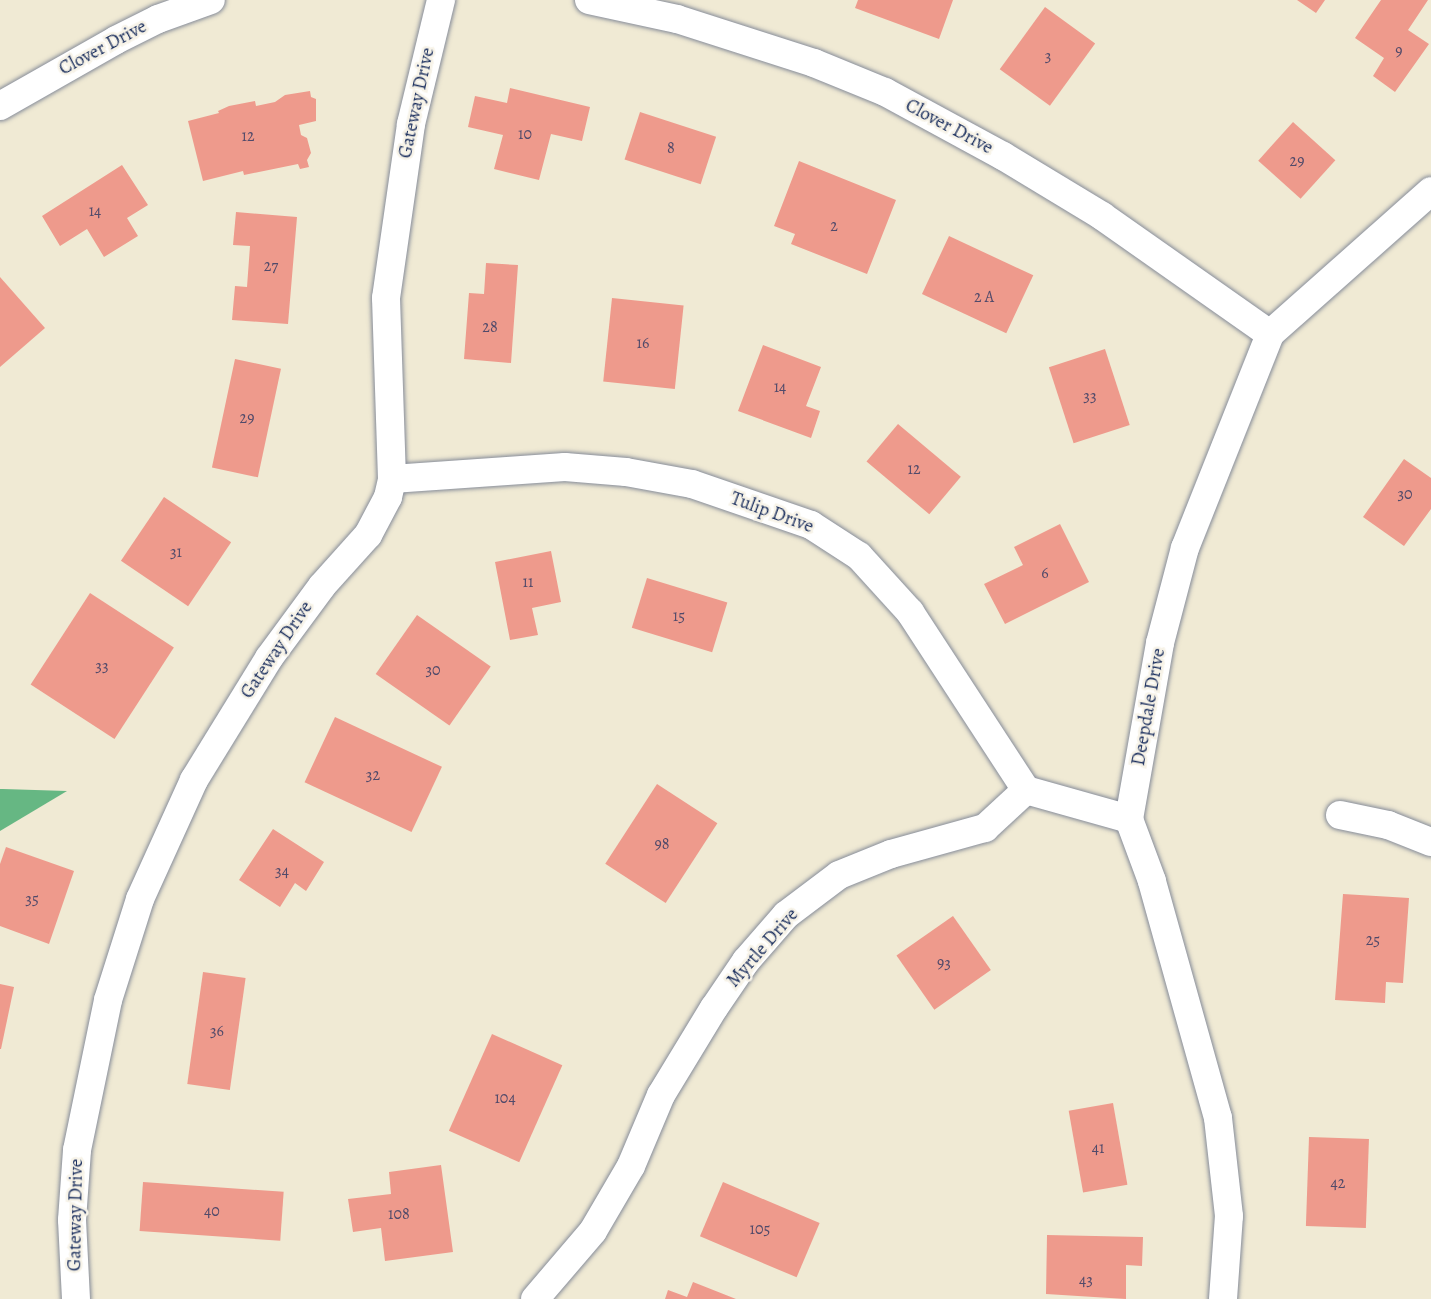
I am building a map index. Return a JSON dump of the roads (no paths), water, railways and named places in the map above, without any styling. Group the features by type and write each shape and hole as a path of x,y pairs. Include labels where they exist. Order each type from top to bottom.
{"street":[{"name":"Clover Drive","path":"0,106 116,40 158,19 211,0"},
{"name":"Gateway Drive","path":"76,1299 72,1220 77,1150 108,1000 140,899 208,758 269,658 322,586 368,535 384,506 393,479 386,298 411,124 441,0"},
{"name":"Clover Drive","path":"589,0 677,19 814,63 886,92 1003,156 1102,216 1270,334"},
{"name":"Deepdale Drive","path":"1129,819 1160,643 1185,548 1270,334 1431,191"},
{"name":"Tulip Drive","path":"393,479 565,467 626,472 692,484 811,525 859,556 910,612 1026,790"},
{"path":"1026,790 1129,819 1152,881 1218,1118 1229,1216 1223,1299"},
{"name":"Myrtle Drive","path":"535,1299 593,1231 631,1166 661,1095 713,1008 746,961 786,915 839,875 891,854 985,828 1026,790"},
{"path":"1340,815 1388,825 1431,842"}]}
